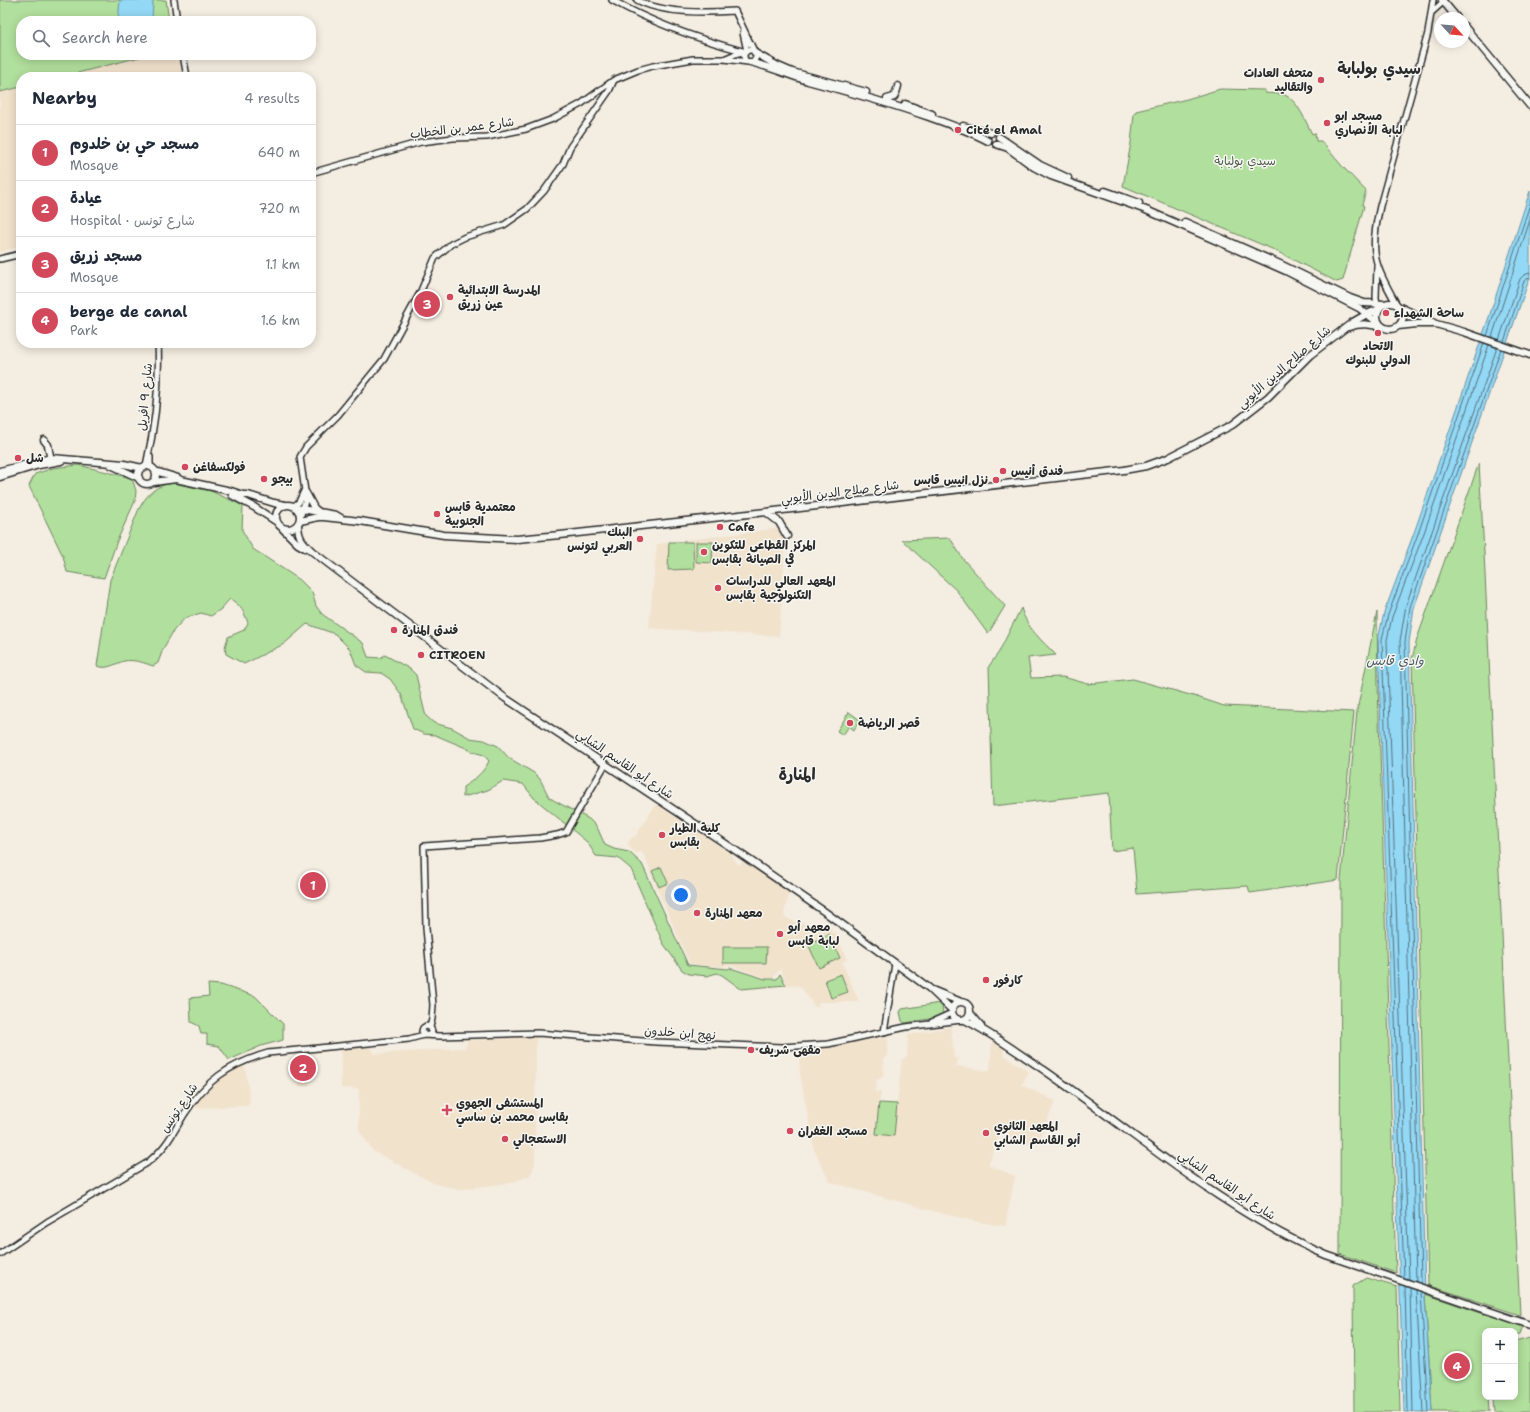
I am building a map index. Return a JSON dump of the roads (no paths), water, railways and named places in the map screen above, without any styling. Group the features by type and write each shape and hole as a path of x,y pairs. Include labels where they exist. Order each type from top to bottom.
{"main road":[{"path":"1443,1 1452,12"},
{"path":"1470,33 1530,106"},
{"path":"754,52 772,63 792,72 887,99 976,130 996,133 999,137 1036,162 1064,177 1134,201 1208,232 1280,264 1350,298 1364,303 1380,306 1389,303 1399,306 1436,324 1530,355"},
{"path":"749,62 801,79 873,98 952,125 992,144 1008,148 1034,167 1051,176 1146,210 1286,271 1340,298 1367,314 1384,327 1392,329 1398,326 1436,324"},
{"path":"887,99 895,96 898,86"},
{"path":"988,141 988,136 991,133"},
{"path":"996,144 999,137"},
{"path":"1380,306 1377,316 1384,327"},
{"name":"شارع صلاح الدين الأيوبي","path":"299,521 318,517 360,520 444,535 517,539 766,512 1118,471 1146,466 1168,458 1223,430 1241,419 1268,397 1310,355 1344,329 1380,306"},
{"path":"1398,326 1403,317 1399,306"},
{"name":"شارع صلاح الدين الأيوبي","path":"1344,329 1360,324 1370,324 1384,327"},
{"path":"0,471 51,460 71,459 148,468 170,474 183,481"},
{"path":"0,477 51,460"},
{"path":"103,462 124,470 139,478 146,484 168,479 231,491 243,496 254,507"},
{"path":"139,478 139,472 148,468"},
{"path":"148,468 156,476 154,482"},
{"path":"219,489 254,507 277,522 283,528 292,529 299,521 300,512 295,507 274,503 248,495 243,496"},
{"path":"306,493 314,508 319,512"},
{"path":"277,522 277,511 285,505"},
{"name":"شارع صلاح الدين الأيوبي","path":"295,507 304,510 336,515 343,519"},
{"path":"766,512 779,522 786,536"},
{"name":"شارع أبو القاسم الشابي","path":"299,521 298,531 300,540 313,552 505,698 770,874 929,988 952,1012"},
{"name":"شارع أبو القاسم الشابي","path":"283,528 298,544 313,552"},
{"name":"شارع أبو القاسم الشابي","path":"929,988 961,1002"},
{"path":"961,1002 968,1005 970,1013 963,1020 956,1019 952,1012 955,1004 961,1002"},
{"name":"شارع أبو القاسم الشابي","path":"970,1013 984,1029"},
{"name":"شارع أبو القاسم الشابي","path":"963,1020 984,1029 1076,1092 1123,1128 1255,1220 1305,1246 1326,1255 1530,1325"}],"street":[{"path":"174,0 177,16"},
{"path":"612,0 648,18 707,41 746,52"},
{"path":"637,0 670,9 717,12 735,11 754,52 755,60 749,62 724,59"},
{"path":"1380,306 1374,239 1379,209 1432,12 1433,0"},
{"path":"1432,12 1443,1"},
{"path":"743,30 746,52 744,58 749,62"},
{"path":"724,59 738,53 754,52"},
{"name":"شارع عمر بن الخطاب","path":"316,173 421,142 453,138 487,137 526,129 553,119 581,104 614,80 638,70 665,63 693,59 724,59"},
{"path":"184,60 186,72"},
{"path":"299,521 304,510 306,493 300,457 306,447 338,415 384,359 420,293 435,258 451,244 465,237 504,225 527,209 544,191 563,164 570,147 609,91 614,80"},
{"path":"0,260 16,255"},
{"path":"1377,265 1384,282 1399,306"},
{"name":"شارع 9 افريل","path":"148,468 155,413 158,348"},
{"path":"295,507 302,497 304,484"},
{"path":"430,1027 426,1026 422,1031 427,1036 432,1031 430,1027 433,1004 426,928 424,846 540,838 566,832 605,764"},
{"path":"884,1032 896,964"},
{"path":"927,1024 952,1012"},
{"path":"927,1024 963,1020"},
{"name":"نهج ابن خلدون","path":"430,1034 440,1036 538,1033 656,1042 782,1047 828,1044 927,1024"},
{"name":"شارع تونس","path":"0,1254 47,1222 147,1163 166,1145 197,1096 212,1080 226,1070 257,1056 268,1053 409,1039 424,1034"}],"water":[{"path":"120,0 153,0 152,16 118,16"},
{"name":"وادي قابس","path":"1530,191 1530,277 1414,608 1409,642 1425,1297 1432,1412 1404,1412 1378,639 1384,613 1415,530 1489,317"}],"place":[{"name":"متحف العادات والتقاليد","path":"1321,80"},
{"name":"مسجد ابو لبابة الأنصاري","path":"1327,123"},
{"name":"Cité el Amal","path":"958,130"},
{"name":"المدرسة الابتدائية عين زريق","path":"450,297"},
{"name":"مسجد زريق","path":"427,304"},
{"name":"ساحة الشهداء","path":"1386,313"},
{"name":"الاتحاد الدولي للبنوك","path":"1378,333"},
{"name":"شل","path":"18,458"},
{"name":"فولكسفاغن","path":"185,467"},
{"name":"فندق أنيس","path":"1003,471"},
{"name":"بيجو","path":"264,479"},
{"name":"نزل انيس قابس","path":"996,480"},
{"name":"معتمدية قابس الجنوبية","path":"437,514"},
{"name":"Cafe","path":"720,527"},
{"name":"البنك العربي لتونس","path":"640,539"},
{"name":"المركز القطاعى للتكوين في الصيانة بقابس","path":"704,552"},
{"name":"المعهد العالي للدراسات التكنولوجية بقابس","path":"718,588"},
{"name":"فندق المنارة","path":"394,630"},
{"name":"CITROEN","path":"421,655"},
{"name":"قصر الرياضة","path":"850,723"},
{"name":"كلية الطيار بقابس","path":"662,835"},
{"name":"مسجد حي بن خلدوم","path":"313,885"},
{"name":"معهد المنارة","path":"697,913"},
{"name":"معهد أبو لبابة قابس","path":"780,934"},
{"name":"كارفور","path":"986,980"},
{"name":"مقهى شريف","path":"751,1050"},
{"name":"عيادة","path":"303,1068"},
{"name":"المستشفى الجهوي بقابس محمد بن ساسي","path":"447,1110"},
{"name":"مسجد الغفران","path":"790,1131"},
{"name":"المعهد الثانوي أبو القاسم الشابي","path":"986,1133"},
{"name":"الاستعجالي","path":"505,1139"},
{"name":"berge de canal","path":"1457,1366"}],"district":[{"name":"سيدي بولبابة","path":"1379,68"},
{"name":"المنارة","path":"797,774"}]}
